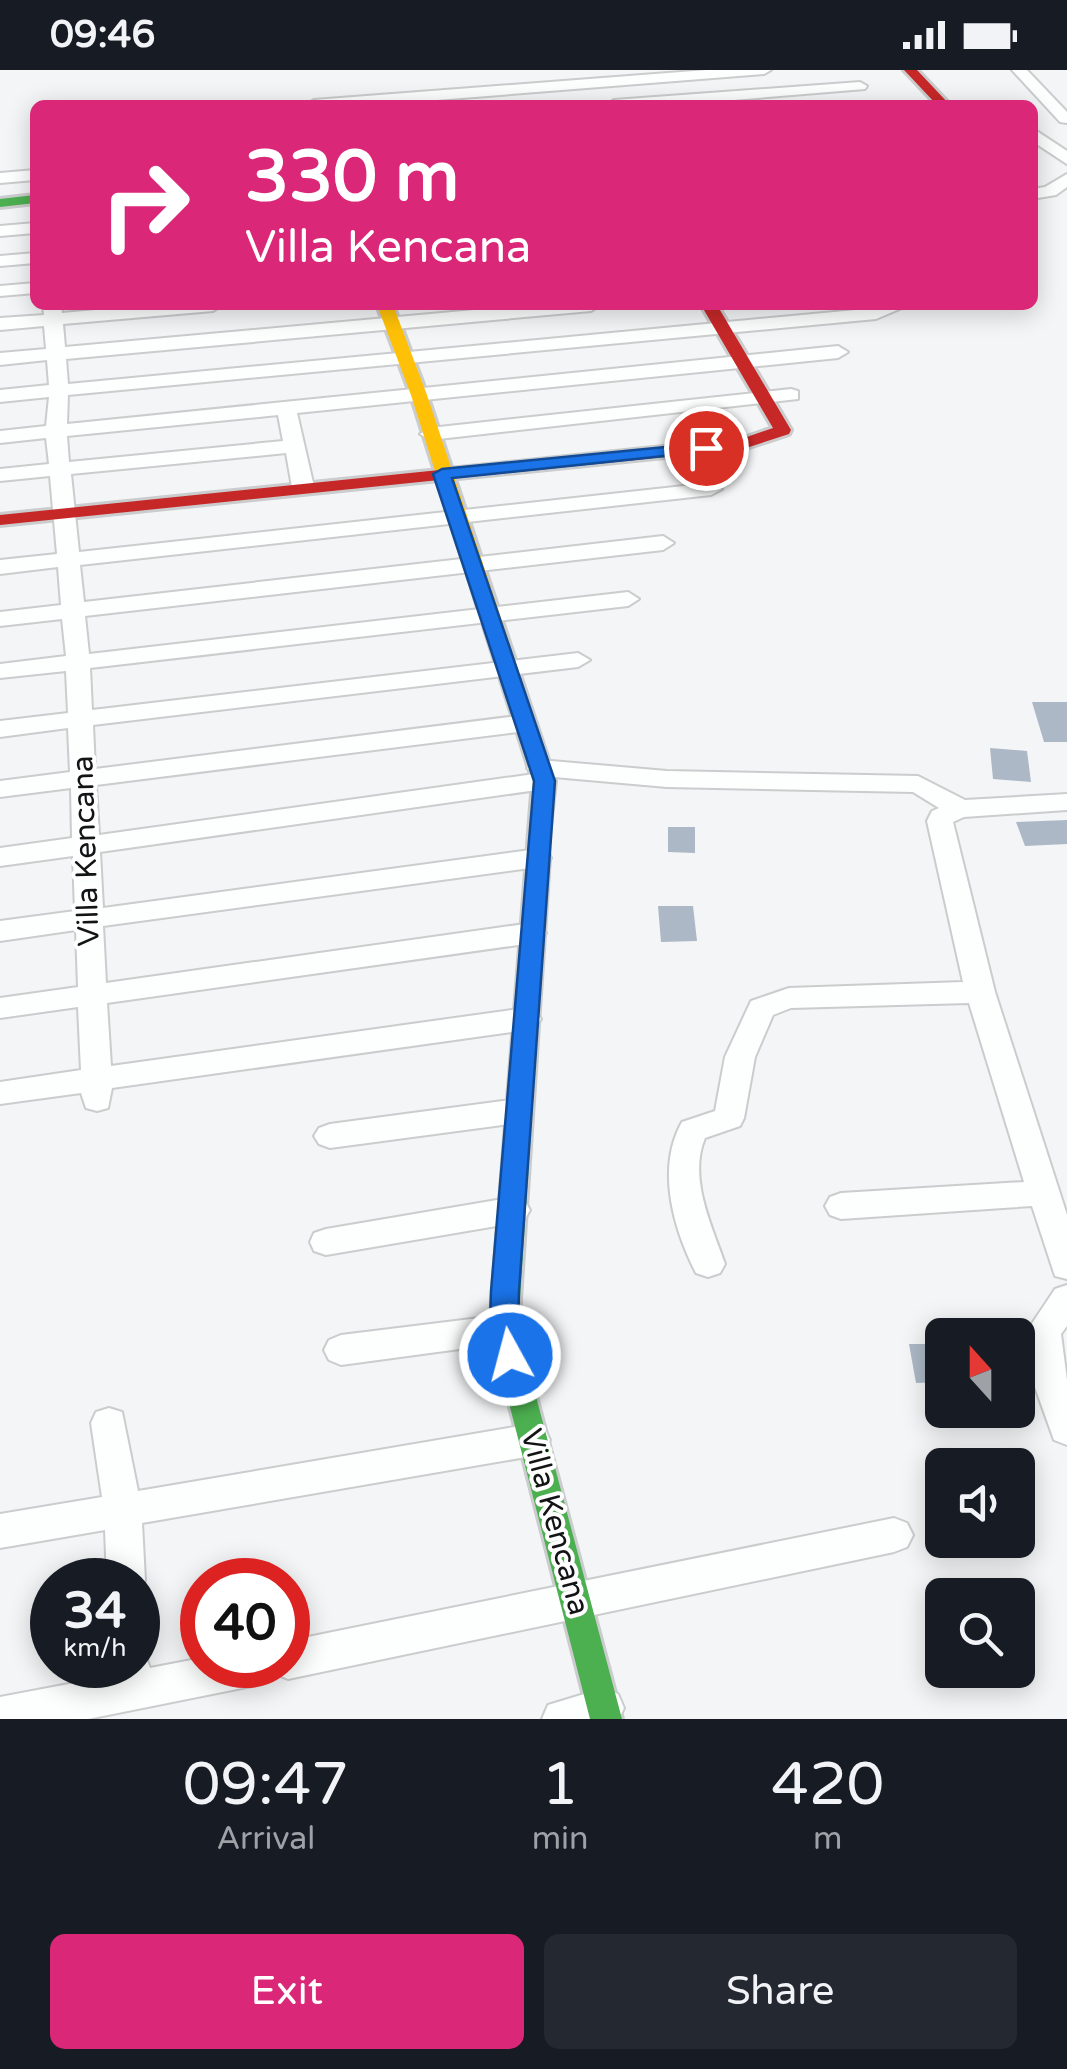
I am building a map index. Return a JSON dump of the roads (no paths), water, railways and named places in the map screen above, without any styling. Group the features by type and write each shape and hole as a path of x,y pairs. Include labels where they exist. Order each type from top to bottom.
{"street":[{"path":"350,100 570,79 764,70"},
{"path":"703,100 864,91 846,70"},
{"path":"910,70 940,100"},
{"path":"1019,70 1061,120"},
{"path":"570,79 582,100"},
{"path":"1038,137 1067,159"},
{"path":"0,178 30,175"},
{"path":"1038,193 1050,192 1067,178"},
{"path":"0,203 30,200"},
{"path":"0,231 30,228"},
{"path":"0,261 30,258"},
{"path":"0,291 30,288"},
{"path":"0,324 52,312 98,310"},
{"path":"0,359 388,314 478,310"},
{"path":"0,520 755,442 783,430 712,310"},
{"path":"0,396 883,310"},
{"name":"Villa Kencana","path":"52,312 59,390 56,431 78,662 96,1089"},
{"name":"Villa Kencana","path":"388,314 419,395 542,775 504,1329 605,1714"},
{"path":"0,437 838,352"},
{"path":"430,434 791,396"},
{"path":"286,406 302,487"},
{"path":"0,475 293,446"},
{"path":"0,567 711,489"},
{"path":"0,618 663,543"},
{"path":"0,671 628,599"},
{"path":"0,729 578,660"},
{"path":"0,788 525,723"},
{"path":"0,857 542,775 918,784 960,809"},
{"path":"1067,802 960,809 942,817 940,822 980,992 1067,1266"},
{"path":"0,931 538,858"},
{"path":"0,1008 532,932"},
{"path":"708,1264 682,1157 694,1130 729,1118 740,1057 761,1008 789,998 980,992"},
{"path":"0,1094 96,1089 526,1019"},
{"path":"330,1136 518,1111"},
{"path":"841,1206 1045,1194"},
{"path":"326,1242 514,1210"},
{"path":"1067,1298 1044,1332 1048,1376 1067,1429"},
{"path":"341,1350 504,1329"},
{"path":"109,1424 123,1511 125,1558"},
{"path":"0,1531 532,1440"},
{"path":"310,1655 894,1535"},
{"path":"0,1718 101,1688"},
{"path":"562,1719 605,1714"}]}
